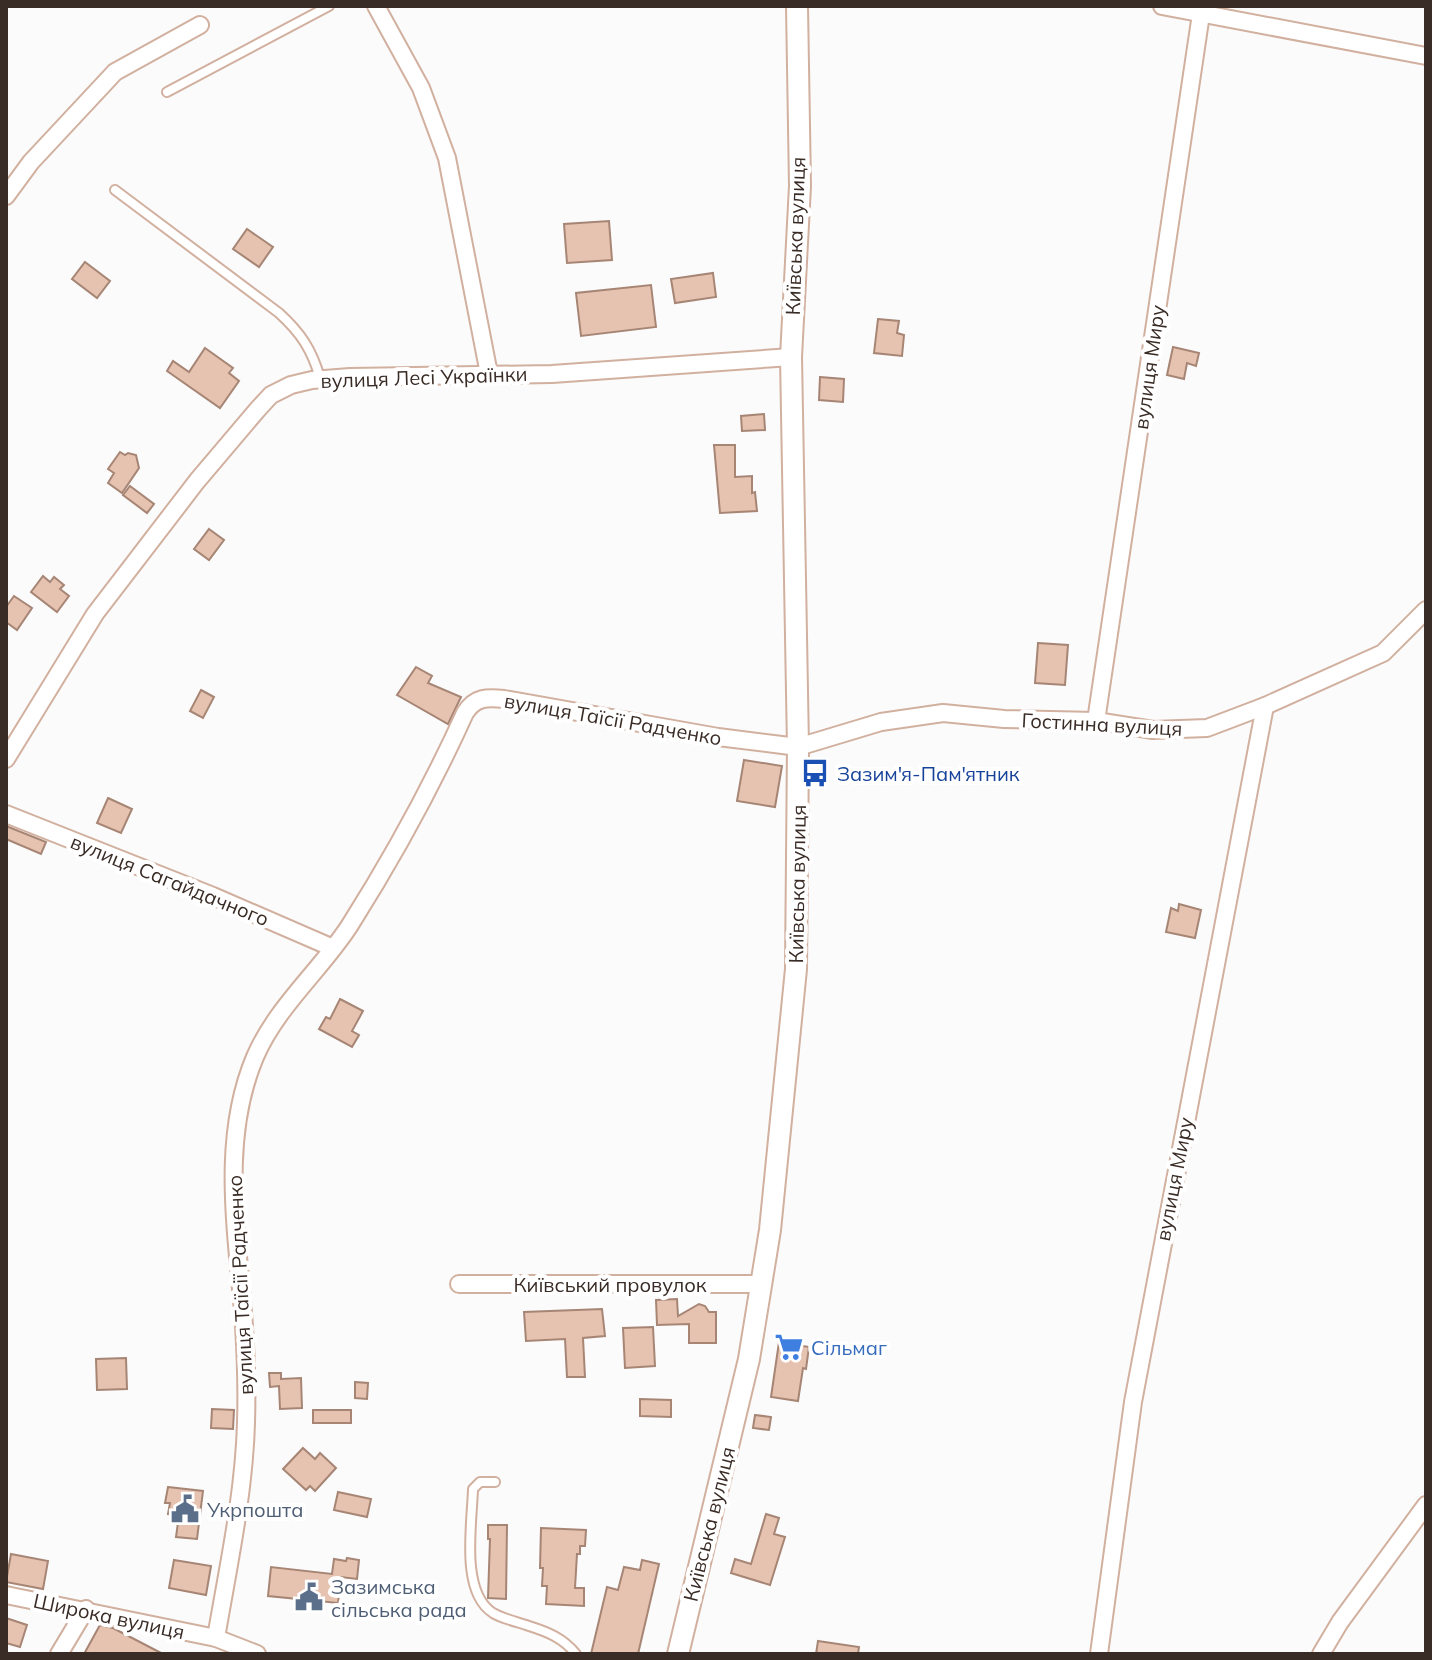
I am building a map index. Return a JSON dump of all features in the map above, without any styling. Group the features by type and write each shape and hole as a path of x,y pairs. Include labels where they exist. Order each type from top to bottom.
{"street":[{"path":"376,6 421,88 447,158 489,374"},
{"name":"Київська вулиця","path":"678,1654 749,1359 770,1230 796,969 798,747 791,357 800,186 797,6"},
{"path":"1162,6 1426,56"},
{"name":"вулиця Миру","path":"1096,721 1201,14"},
{"path":"6,196 31,162 115,72 200,25"},
{"name":"вулиця Лесі Українки","path":"6,759 95,614 197,481 271,395 291,385 321,379 552,374 791,357"},
{"name":"Гостинна вулиця","path":"798,747 881,722 943,713 1004,719 1096,721 1153,730 1207,728 1265,706 1383,653 1426,610"},
{"name":"вулиця Таїсії Радченко","path":"216,1638 235,1526 246,1424 244,1328 234,1230 234,1166 239,1112 255,1057 280,1012 333,948 413,821 465,713 476,700 488,697 718,737 798,747"},
{"name":"вулиця Миру","path":"1099,1654 1133,1402 1265,706"},
{"name":"вулиця Сагайдачного","path":"6,814 198,890 333,948"},
{"name":"Київський провулок","path":"459,1284 761,1284"},
{"path":"1321,1654 1340,1622 1426,1505"},
{"name":"Широка вулиця","path":"6,1595 216,1638 257,1654"},
{"path":"59,1654 86,1609"}],"lane":[{"path":"167,92 329,6"},
{"path":"115,190 297,329 311,350 321,379"},
{"path":"495,1482 480,1482 473,1489 471,1578 478,1597 493,1613 554,1634 576,1654"}],"building":[{"path":"609,221 612,260 567,263 564,224"},
{"path":"247,229 273,247 259,267 233,249"},
{"path":"85,262 110,281 97,298 72,279"},
{"path":"713,273 716,297 675,303 671,279"},
{"path":"651,285 656,327 581,336 576,293"},
{"path":"878,319 899,321 897,333 904,335 902,356 874,353"},
{"path":"1173,347 1199,353 1196,366 1187,363 1184,379 1167,375"},
{"path":"205,348 233,368 229,373 239,381 220,408 167,371 173,361 189,372"},
{"path":"820,377 844,379 843,402 819,400"},
{"path":"764,414 765,430 742,431 741,416"},
{"path":"714,445 735,445 735,477 752,476 752,493 755,492 757,511 720,513"},
{"path":"120,452 136,455 139,468 122,493 108,483 114,473 108,469"},
{"path":"130,486 154,504 147,513 123,495"},
{"path":"209,529 224,540 209,560 194,549"},
{"path":"43,576 50,582 54,577 64,585 60,589 69,596 57,612 31,592"},
{"path":"14,596 32,608 17,630 6,622 6,607"},
{"path":"1038,643 1068,645 1065,685 1035,683"},
{"path":"416,667 432,676 428,683 461,697 448,724 397,695"},
{"path":"201,690 214,697 203,718 190,711"},
{"path":"744,760 782,766 775,807 737,801"},
{"path":"108,798 132,809 121,833 97,823"},
{"path":"6,826 46,842 41,854 6,839"},
{"path":"1179,904 1201,910 1195,938 1166,932 1171,908 1178,911"},
{"path":"340,999 363,1011 352,1031 359,1035 352,1047 319,1029 326,1017 330,1019"},
{"path":"677,1299 678,1316 699,1304 709,1312 716,1312 716,1343 689,1343 689,1324 657,1325 656,1300"},
{"path":"602,1309 605,1336 583,1338 585,1377 567,1377 565,1339 526,1341 524,1312"},
{"path":"653,1327 655,1366 625,1368 623,1328"},
{"path":"779,1342 809,1347 798,1401 771,1397"},
{"path":"126,1358 127,1389 97,1390 96,1359"},
{"path":"269,1373 281,1373 281,1379 301,1378 302,1408 280,1409 279,1386 270,1387"},
{"path":"355,1382 368,1383 367,1399 355,1398"},
{"path":"640,1399 671,1400 671,1417 640,1416"},
{"path":"212,1409 234,1410 233,1429 211,1428"},
{"path":"313,1410 351,1410 351,1423 313,1423"},
{"path":"755,1415 771,1417 769,1430 753,1428"},
{"path":"303,1448 315,1459 320,1453 336,1468 315,1491 310,1486 306,1490 283,1469"},
{"name":"Укрпошта","path":"168,1487 203,1491 197,1539 176,1537 179,1515 168,1514 170,1503 165,1503"},
{"path":"338,1492 371,1499 367,1517 334,1510"},
{"path":"766,1514 779,1518 774,1534 785,1537 770,1585 731,1573 735,1559 751,1564"},
{"path":"488,1525 507,1525 506,1599 488,1598"},
{"path":"541,1528 586,1530 585,1546 580,1546 580,1554 577,1554 575,1588 584,1588 584,1606 546,1604 547,1586 542,1586 543,1568 540,1568"},
{"path":"11,1554 48,1561 43,1589 6,1582"},
{"path":"347,1558 359,1560 357,1579 341,1577 338,1603 268,1596 271,1567 332,1574 334,1559 346,1561"},
{"path":"174,1560 211,1566 206,1595 169,1588"},
{"path":"642,1560 659,1564 638,1654 591,1654 607,1587 618,1590 624,1567 640,1570"},
{"path":"6,1618 27,1625 20,1647 6,1643"},
{"path":"100,1625 113,1628 163,1654 84,1654"},
{"path":"818,1641 859,1647 858,1654 816,1654"}],"place":[{"name":"Зазим'я-Пам'ятник","path":"815,773"},
{"name":"Сільмаг","path":"789,1347"},
{"name":"Укрпошта","path":"185,1509"},
{"name":"Зазимська сільська рада","path":"309,1597"}]}
